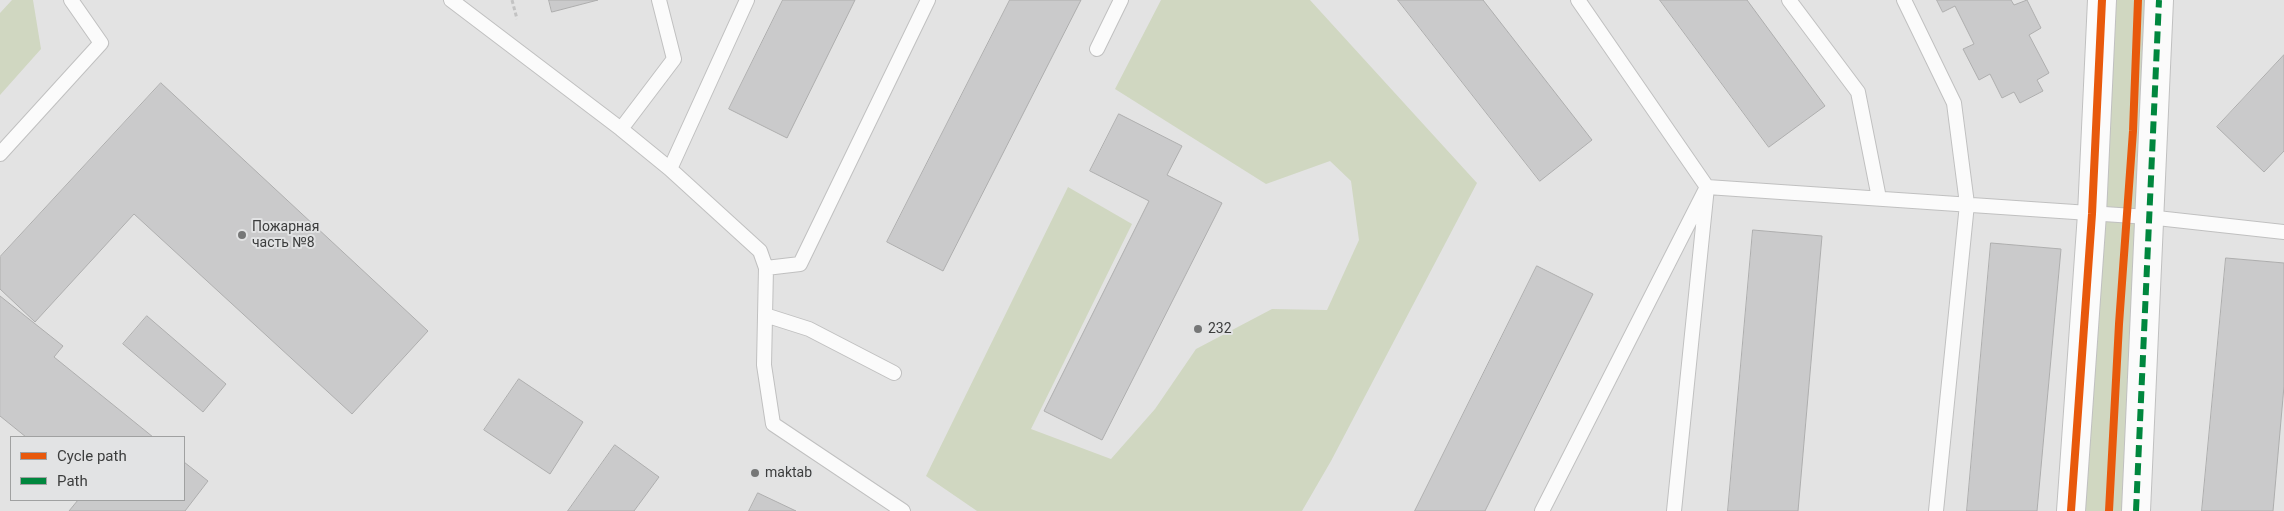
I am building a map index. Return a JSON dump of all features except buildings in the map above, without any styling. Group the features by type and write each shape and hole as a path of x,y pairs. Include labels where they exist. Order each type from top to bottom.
{"street":[{"path":"2071,511 2092,214 2102,0"},
{"path":"2136,511 2159,0"}],"lane":[{"path":"0,154 102,43 71,0"},
{"path":"451,0 621,129 670,169 760,251 766,268 764,365 772,424 903,511"},
{"path":"621,129 674,59 659,0"},
{"path":"670,169 747,0"},
{"path":"766,268 800,264 928,0"},
{"path":"1096,49 1121,0"},
{"path":"1578,0 1707,186 1674,511"},
{"path":"1789,0 1858,92 1879,198"},
{"path":"1904,0 1954,103 1967,204 1936,511"},
{"path":"1707,186 2148,217 2284,232"},
{"path":"1542,511 1707,186"},
{"path":"765,315 809,329 894,373"}],"green space":[{"path":"12,0 33,0 41,49 0,95 0,13"},
{"path":"1161,0 1310,0 1477,183 1331,461 1302,511 977,511 926,476 1068,187 1132,224 1031,429 1111,459 1155,409 1196,349 1272,309 1327,310 1359,240 1351,181 1330,161 1266,184 1115,89"},
{"path":"2102,0 2159,0 2136,511 2071,511"}],"marked path":[{"path":"2136,511 2159,0"}],"cycle path":[{"path":"2071,511 2092,214 2102,0"},
{"path":"2109,511 2119,324 2133,131 2138,0"}],"place":[{"name":"Пожарная часть №8","path":"242,235"},
{"name":"232","path":"1198,329"},
{"name":"maktab","path":"755,473"}]}
